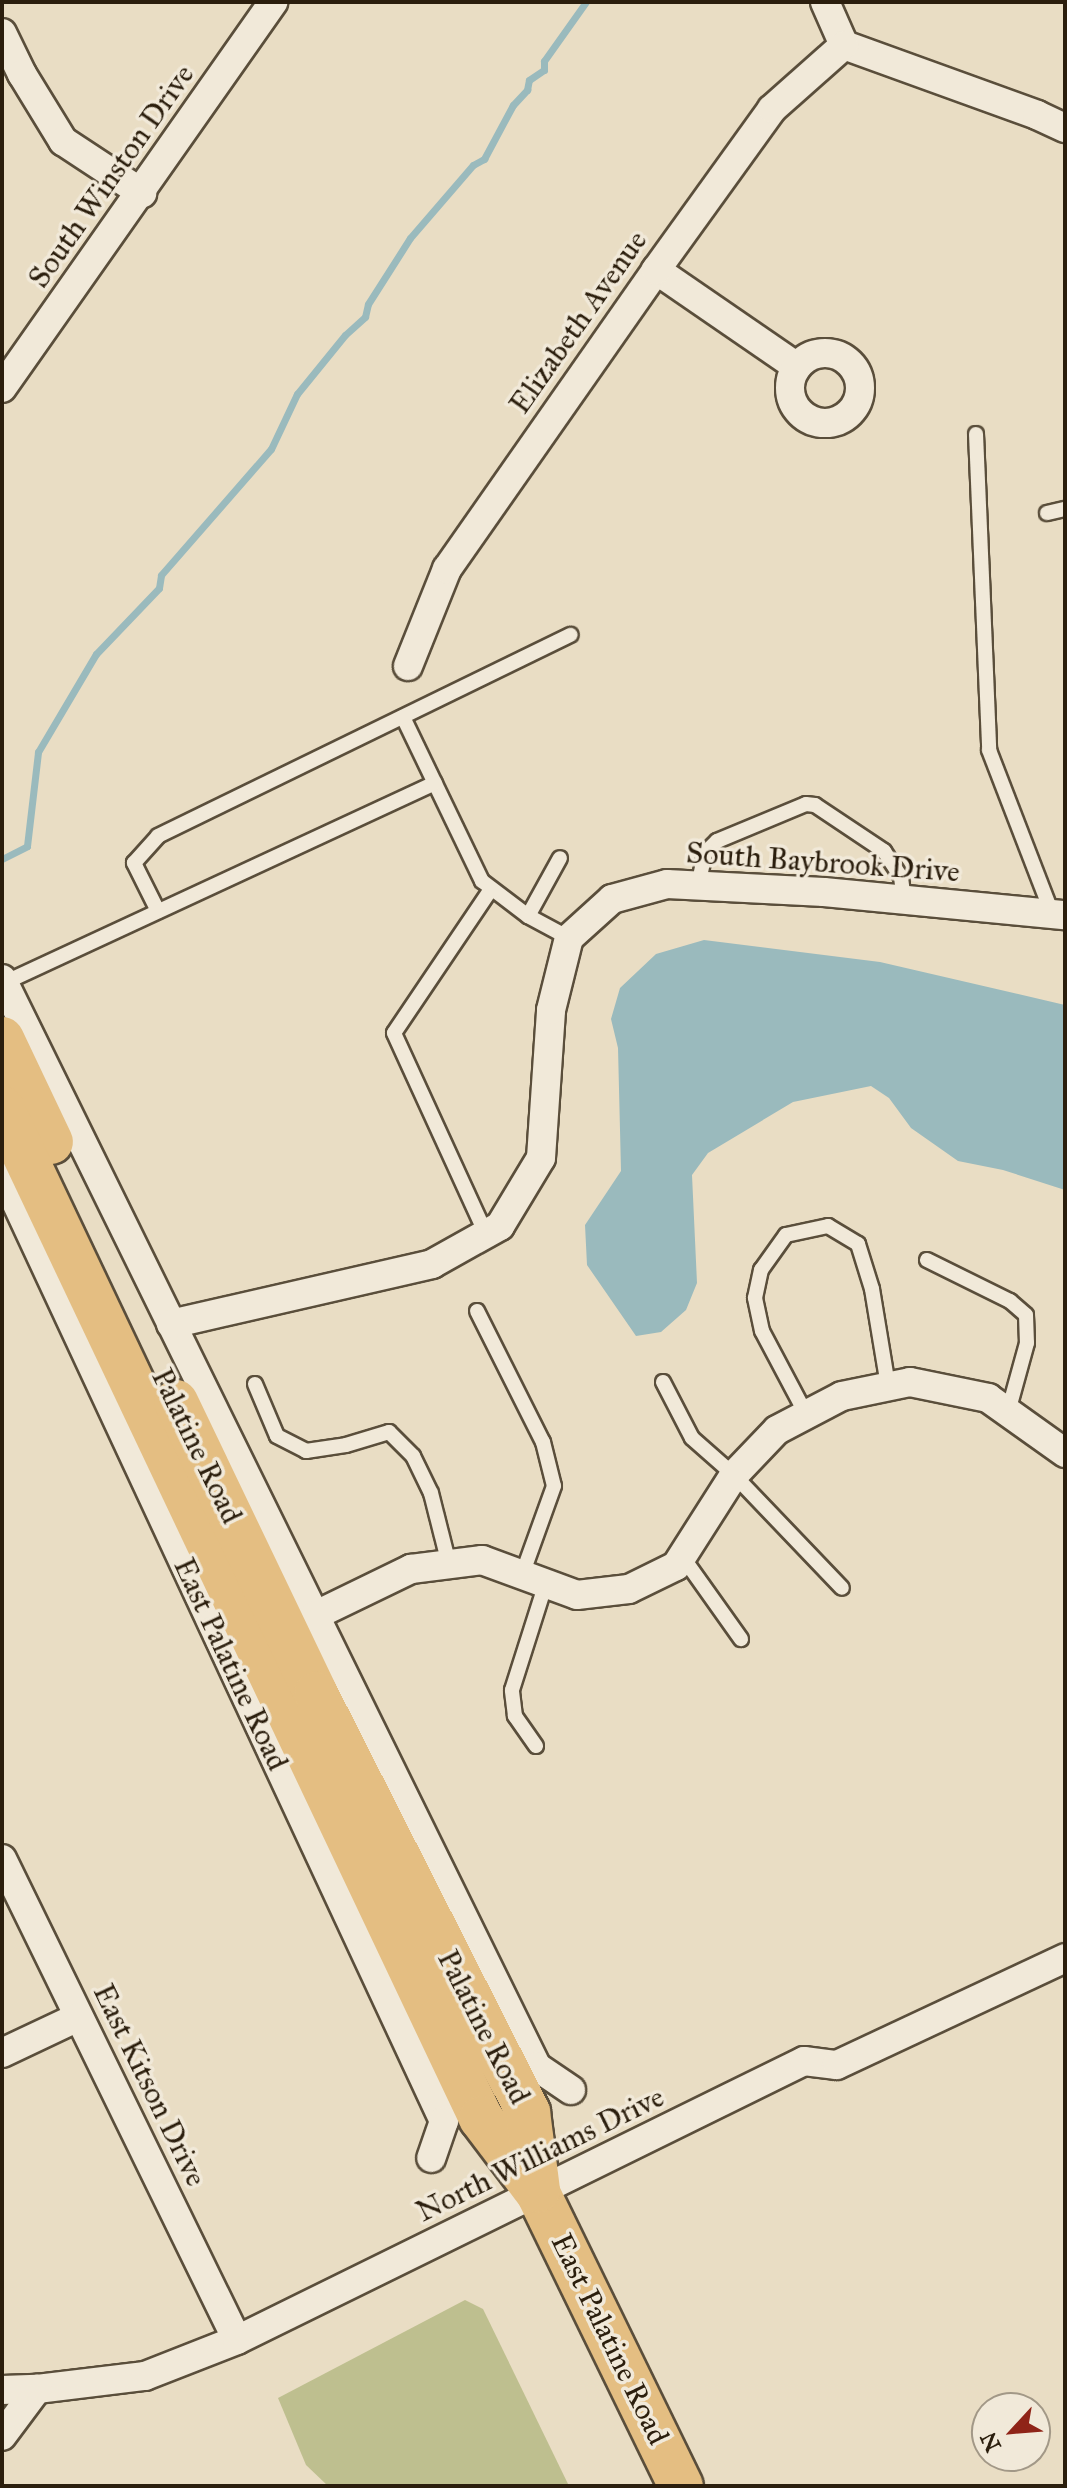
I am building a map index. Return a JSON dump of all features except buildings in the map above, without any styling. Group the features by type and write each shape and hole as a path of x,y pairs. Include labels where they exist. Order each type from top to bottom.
{"main road":[{"name":"Palatine Road","path":"2,1039 316,1694 528,2112 538,2193"},
{"name":"Palatine Road","path":"2,1108 481,2118 538,2193"},
{"name":"East Palatine Road","path":"538,2193 681,2486"}],"street":[{"name":"South Winston Drive","path":"2,388 142,193 273,2"},
{"path":"825,2 844,45 1065,128"},
{"path":"2,33 22,74 63,141 142,193"},
{"name":"Elizabeth Avenue","path":"408,666 447,569 656,270 772,109 844,45"},
{"path":"656,270 797,367"},
{"name":"South Baybrook Drive","path":"569,938 612,899 667,884 824,892 1059,916"},
{"path":"171,1324 432,1264 500,1226 541,1158 551,1010 569,938"},
{"name":"Palatine Road","path":"3,981 537,2067 571,2090"},
{"name":"East Palatine Road","path":"2,1172 444,2121 431,2158"},
{"path":"314,1616 411,1569 482,1560 577,1595 629,1589 676,1566 734,1475 777,1430 842,1396 888,1386 910,1382 988,1398 1065,1453"},
{"name":"East Kitson Drive","path":"2,1859 237,2340"},
{"name":"North Williams Drive","path":"2,2390 37,2389 145,2376 237,2340 804,2061 837,2065 1065,1958"},
{"path":"2,2053 78,2017"},
{"path":"2,2436 37,2389"}],"lane":[{"path":"976,434 989,750 1059,916"},
{"path":"1047,513 1065,509"},
{"path":"158,911 134,863 158,836 571,635"},
{"path":"403,717 482,881 528,916 569,938"},
{"path":"3,981 435,783"},
{"path":"698,886 705,853 717,841 806,804 815,805 884,851 901,877 904,901"},
{"path":"528,916 560,858"},
{"path":"486,1234 394,1033 491,889"},
{"path":"806,1414 762,1331 755,1298 761,1270 786,1235 828,1226 858,1244 872,1289 888,1386"},
{"path":"927,1260 1010,1301 1026,1315 1027,1343 1008,1412"},
{"path":"477,1311 543,1442 554,1486 512,1690 515,1716 536,1746"},
{"path":"663,1382 692,1438 734,1475 842,1588"},
{"path":"255,1384 277,1436 306,1451 346,1445 389,1432 413,1456 431,1493 449,1564"},
{"path":"682,1556 741,1639"}],"green space":[{"path":"465,2300 483,2309 569,2486 328,2486 306,2465 278,2398"}],"water":[{"path":"704,940 880,962 1065,1005 1065,1190 1003,1170 958,1161 911,1128 889,1098 871,1086 793,1102 708,1153 692,1175 697,1283 686,1310 661,1332 636,1336 587,1265 585,1225 621,1171 618,1048 611,1019 620,988 656,954"}],"waterway":[{"path":"2,859 27,846 38,752 96,654 159,588 161,575 271,449 297,394 345,335 365,317 368,304 410,238 473,165 484,159 513,105 527,90 529,80 544,70 544,61 586,2"}]}
